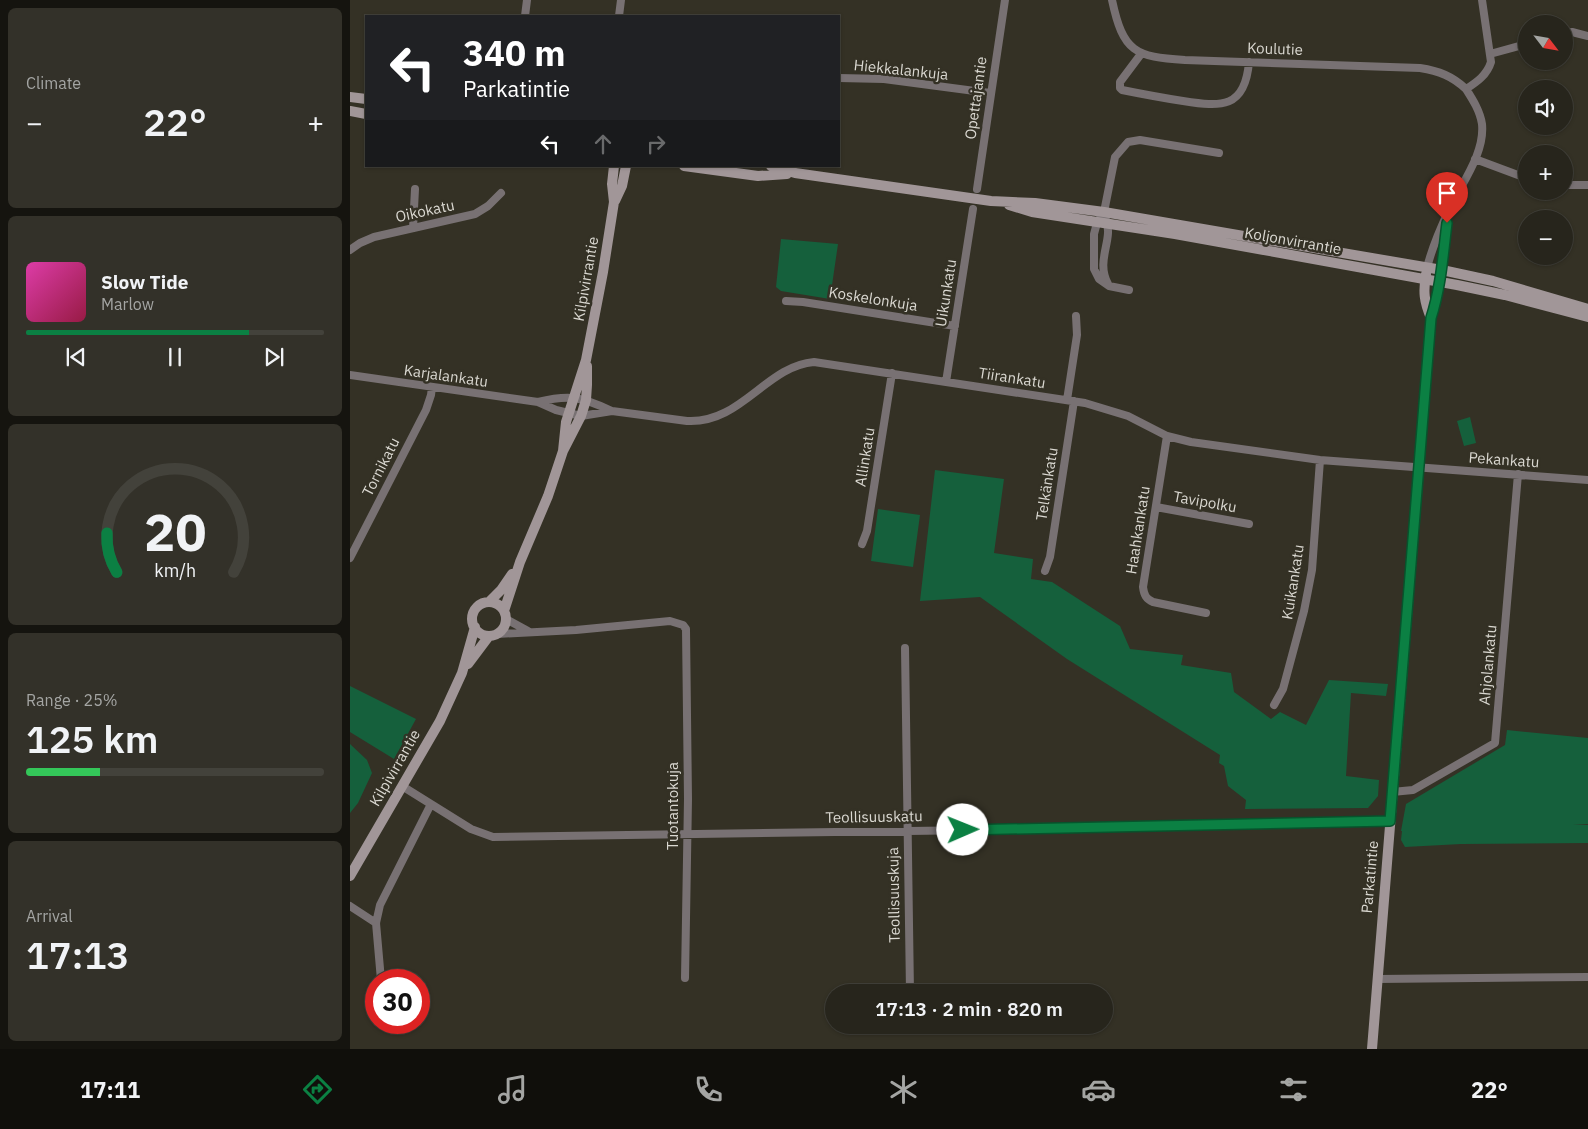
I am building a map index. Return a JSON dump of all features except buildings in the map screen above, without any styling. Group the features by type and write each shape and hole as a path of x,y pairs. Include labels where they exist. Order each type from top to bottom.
{"street":[{"path":"525,15 527,0"},
{"path":"619,15 621,0"},
{"name":"Opettajantie","path":"977,189 1005,0"},
{"name":"Opettajantie","path":"1004,12 1011,0"},
{"path":"1112,0 1115,15 1124,38 1141,54 1120,82 1122,90 1210,106 1226,103 1239,93 1246,81 1249,62"},
{"path":"1427,268 1432,247 1475,159 1481,140 1482,123 1477,107 1466,89 1478,81 1488,69 1490,54 1482,0"},
{"path":"1573,32 1588,36"},
{"path":"1490,54 1518,46"},
{"name":"Koulutie","path":"1141,54 1162,59 1420,68 1451,76 1466,89"},
{"name":"Hiekkalankuja","path":"840,78 884,79 990,92"},
{"path":"350,97 365,99"},
{"path":"350,111 365,114"},
{"path":"1129,290 1109,286 1099,279 1094,270 1094,234 1097,223 1104,212 1115,157 1128,142 1140,140 1219,153"},
{"path":"1475,159 1518,175"},
{"name":"Kilpivirrantie","path":"563,451 569,414 586,360 614,202 612,184 614,167"},
{"name":"Kilpivirrantie","path":"614,202 622,186 626,167"},
{"path":"691,167 758,176 795,173"},
{"path":"774,167 795,173"},
{"name":"Koljonvirrantie","path":"795,173 991,200 1035,202 1104,212 1442,270 1501,283 1588,309"},
{"path":"1573,185 1588,185"},
{"path":"413,228 415,190"},
{"name":"Oikokatu","path":"350,250 374,236 475,214 488,206 501,192"},
{"name":"Koljonvirrantie","path":"991,200 1032,212 1175,234 1440,282 1505,295 1588,317"},
{"name":"Uikunkatu","path":"946,382 973,209"},
{"path":"1442,270 1449,210"},
{"path":"1104,212 1108,224 1103,269 1104,277 1109,286"},
{"name":"Parkatintie","path":"1427,268 1425,303 1431,318"},
{"name":"Parkatintie","path":"1372,1049 1431,318 1442,270"},
{"name":"Koskelonkuja","path":"786,301 955,326"},
{"name":"Telkänkatu","path":"1045,571 1050,557 1070,401 1077,335 1076,316"},
{"name":"Kilpivirrantie","path":"505,615 520,562 542,513 563,451 586,400 588,385 586,360"},
{"name":"Tiirankatu","path":"586,400 612,411 697,422 726,413 789,370 806,362 814,362 1099,406 1128,416 1167,436 1191,442 1320,460 1419,467"},
{"name":"Allinkatu","path":"862,544 867,531 892,373"},
{"name":"Karjalankatu","path":"350,376 538,402 569,414"},
{"name":"Tornikatu","path":"350,558 426,410 432,387"},
{"name":"Karjalankatu","path":"538,402 558,397 574,397 586,400"},
{"name":"Tiirankatu","path":"569,414 580,416 612,411"},
{"name":"Haahkankatu","path":"1167,436 1144,594 1148,600 1153,602 1206,613"},
{"name":"Kuikankatu","path":"1274,705 1283,689 1304,611 1312,570 1320,460"},
{"name":"Pekankatu","path":"1419,467 1588,480"},
{"name":"Ahjolankatu","path":"1392,792 1413,790 1495,743 1518,474"},
{"name":"Tavipolku","path":"1156,507 1249,524"},
{"name":"Kilpivirrantie","path":"490,602 501,590 520,562"},
{"path":"490,602 498,605 505,615 530,632 493,635 481,633 475,627 473,619 475,610 481,605 490,602"},
{"path":"493,635 503,628 505,615"},
{"name":"Tuotantokuja","path":"530,632 576,630 670,621 683,625 687,635 685,978"},
{"name":"Kilpivirrantie","path":"350,876 440,721 462,673 475,627"},
{"name":"Kilpivirrantie","path":"462,673 480,646 493,635"},
{"name":"Teollisuuskuja","path":"906,648 910,984"},
{"name":"Teollisuuskatu","path":"402,786 471,830 493,837 1113,828 1390,821"},
{"path":"380,969 376,923 380,905 431,804"},
{"path":"350,906 376,923"},
{"path":"1377,979 1588,977"}],"green space":[{"path":"781,239 838,244 830,299 781,291 776,287"},
{"path":"1470,417 1476,443 1464,446 1457,421"},
{"path":"935,470 1004,479 994,553 1033,559 1031,579 1052,582 1120,626 1130,649 1183,655 1181,665 1231,673 1234,692 1271,719 1280,712 1306,725 1329,680 1388,684 1386,696 1351,693 1346,776 1379,780 1378,796 1368,808 1245,809 1246,800 1228,786 1224,766 1219,763 1220,755 1067,659 980,597 920,601"},
{"path":"878,509 920,515 913,567 871,561"},
{"path":"350,686 416,719 394,759 350,732"},
{"path":"1507,730 1588,738 1588,824 1573,825 1588,825 1588,843 1461,844 1405,847 1401,840 1401,831 1406,804 1505,745"},
{"path":"350,744 367,760 372,773 358,803 350,813"}],"route":[{"path":"963,830 1390,821 1431,318 1438,296 1447,223"}]}
